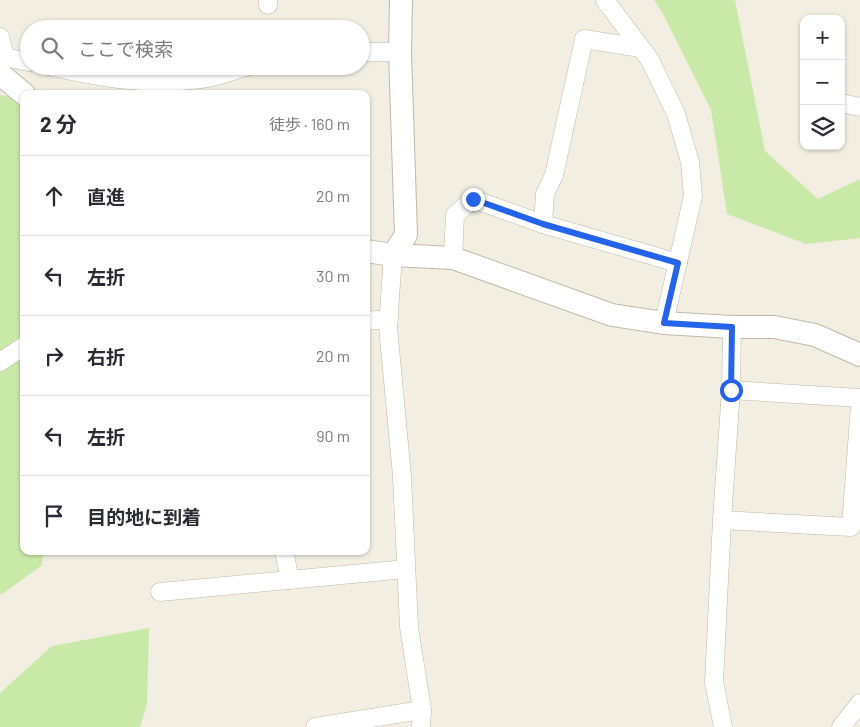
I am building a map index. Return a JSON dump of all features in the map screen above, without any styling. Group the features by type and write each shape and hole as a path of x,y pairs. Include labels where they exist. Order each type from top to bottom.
{"street":[{"path":"315,727 421,719 409,627 402,476 388,319 393,255 406,235 400,52 401,0"},
{"path":"605,0 650,60 676,114 690,162 693,196 664,323"},
{"path":"0,37 2,67 21,90"},
{"path":"543,224 545,194 554,175 584,39 641,48"},
{"path":"370,52 400,52"},
{"path":"2,67 20,64"},
{"path":"89,75 151,83 203,79 217,75"},
{"path":"845,105 860,107"},
{"path":"453,258 455,215 473,199 543,224 678,263"},
{"path":"370,252 393,255 453,258 612,315 664,323 732,327 774,327 815,335 860,355"},
{"path":"370,321 388,319"},
{"path":"723,727 714,682 731,390 732,327"},
{"path":"0,362 20,349"},
{"path":"731,390 860,398"},
{"path":"722,520 851,527 860,405"},
{"path":"285,555 290,580"},
{"path":"160,592 406,569"},
{"path":"841,727 860,703"}],"green space":[{"path":"654,0 735,0 765,151 818,199 860,179 860,238 806,244 727,214 711,110 663,14"},
{"path":"0,95 20,98 20,555 43,555 42,565 1,595"},
{"path":"149,628 147,704 140,727 0,727 0,693 52,646"}],"route":[{"path":"473,199 543,224 678,263 664,323 732,327 731,390"}]}
